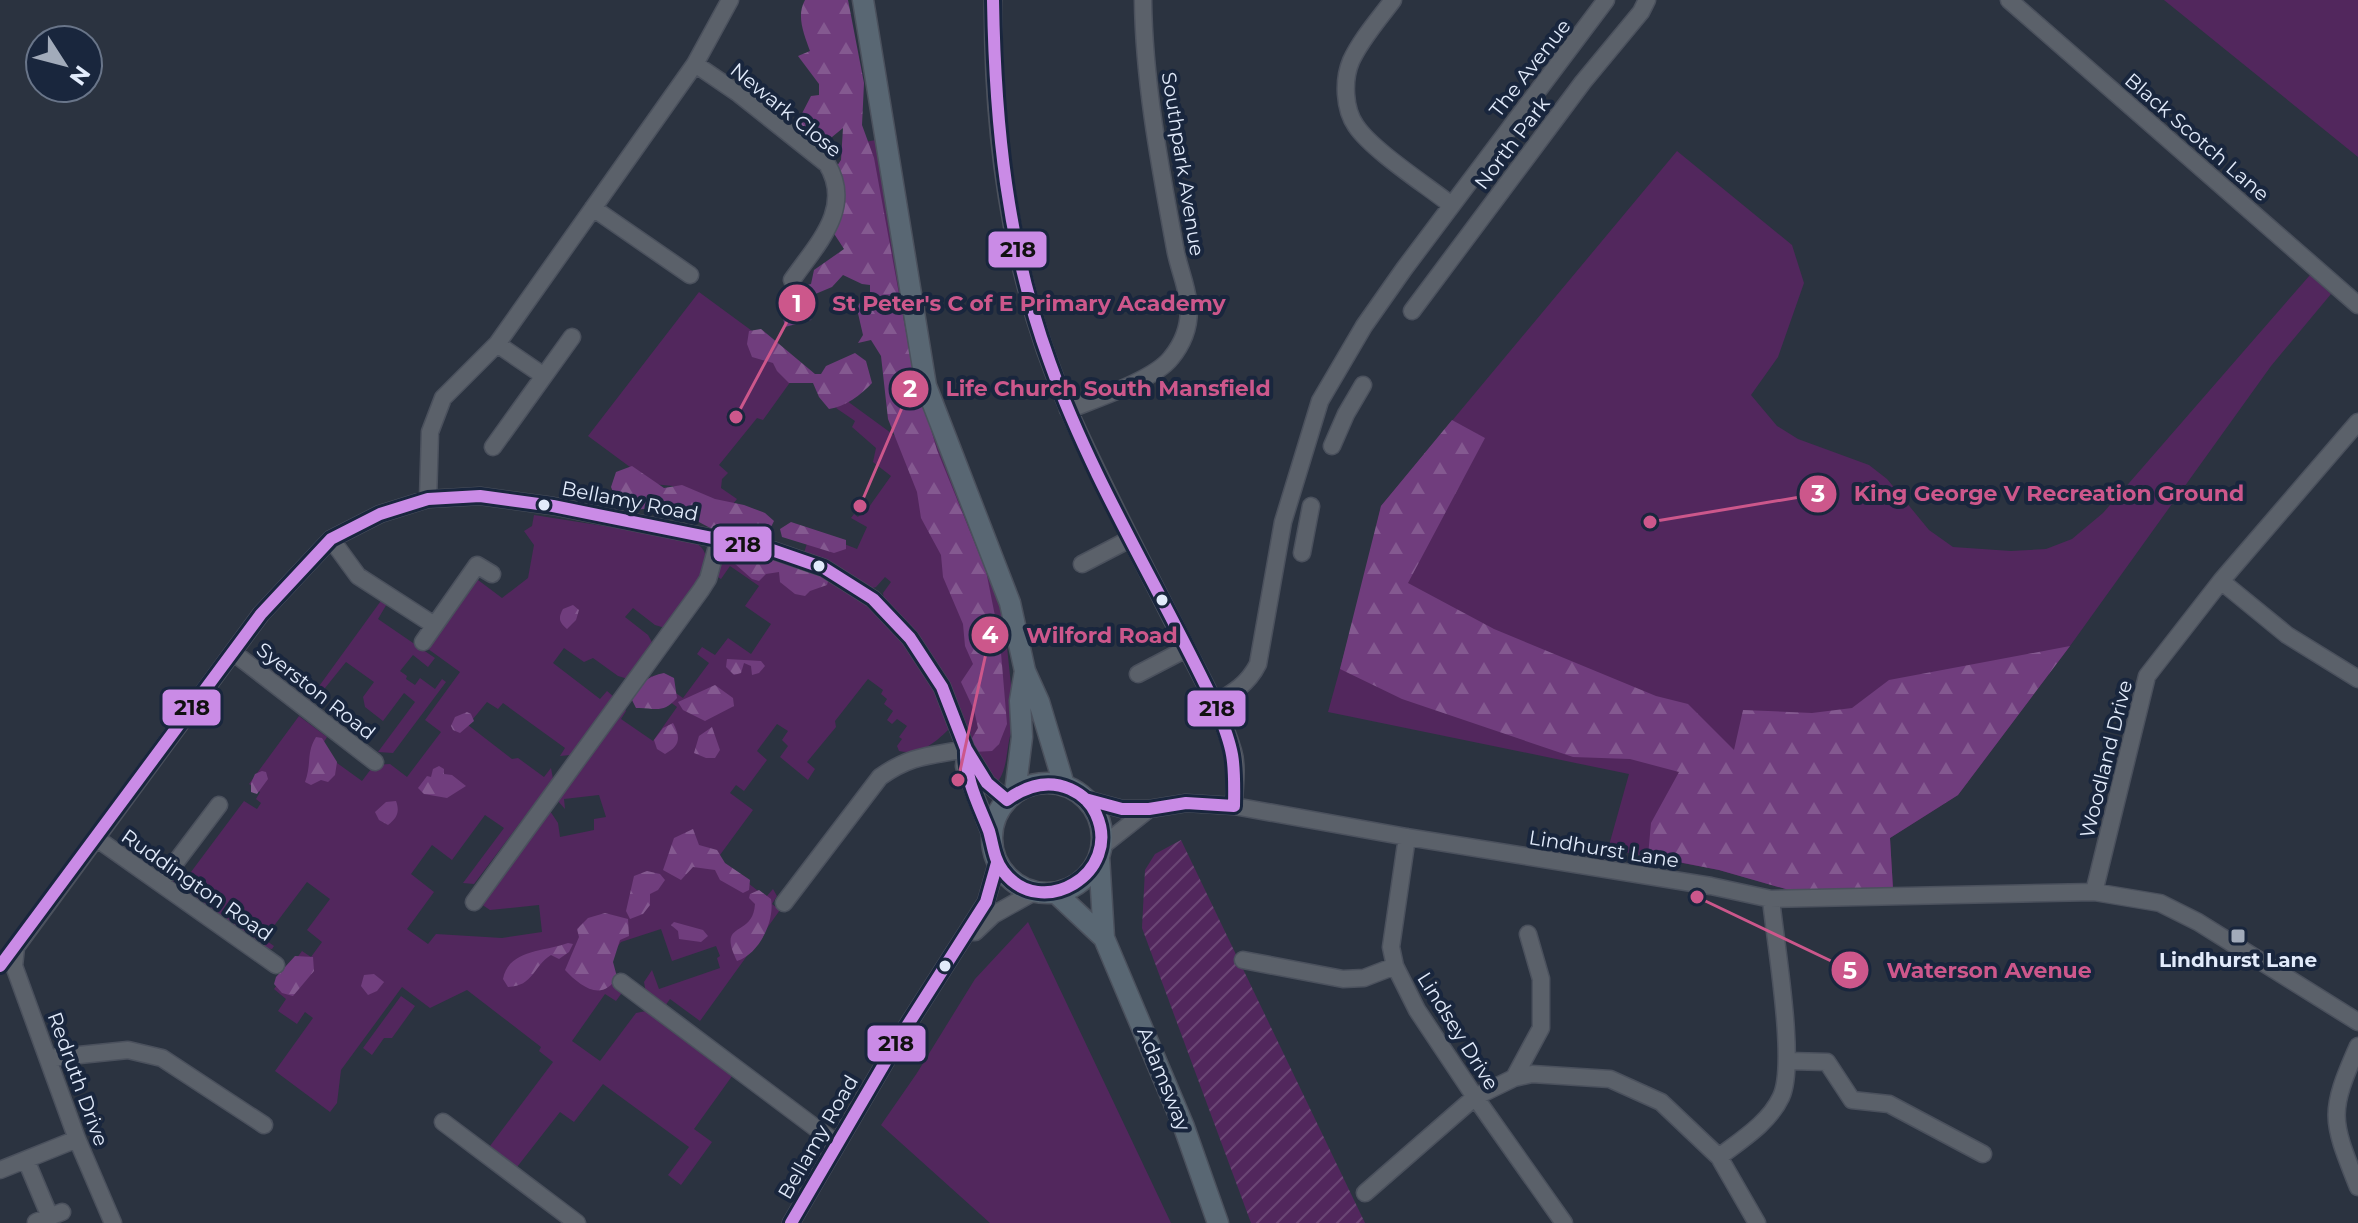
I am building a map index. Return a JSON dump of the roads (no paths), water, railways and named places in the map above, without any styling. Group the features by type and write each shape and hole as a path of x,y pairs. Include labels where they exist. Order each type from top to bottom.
{"main road":[{"path":"863,0 926,386 1010,603 1025,671 1039,702 1064,785"},
{"path":"1011,796 1039,784 1064,785 1085,799 1098,817 1101,830 1100,852 1083,880 1056,893 1034,892 1019,886 997,863 991,836 997,814 1011,796 1022,737 1020,701 1025,671"},
{"name":"Adamsway","path":"1100,852 1104,938 1184,1127 1218,1223"},
{"name":"Adamsway","path":"1056,893 1104,938"}],"street":[{"path":"428,499 430,432 443,398 497,344 695,64 730,0"},
{"path":"993,0 997,114 1008,205 1027,300 1040,342 1068,410 1214,704 1234,754 1234,806"},
{"name":"Southpark Avenue","path":"1068,410 1153,373 1170,360 1188,324 1188,302 1175,253 1152,116 1143,0"},
{"path":"1393,0 1351,63 1346,85 1348,108 1354,124 1365,138 1450,204"},
{"name":"The Avenue","path":"1214,704 1252,678 1258,664 1283,522 1320,401 1364,326 1450,204 1606,0"},
{"name":"North Park","path":"1412,311 1583,82 1641,12 1647,0"},
{"name":"Black Scotch Lane","path":"2009,0 2358,305"},
{"name":"Newark Close","path":"695,64 739,94 827,164 834,174 838,186 832,221 792,280"},
{"path":"593,208 690,275"},
{"path":"1404,269 1429,287"},
{"path":"493,447 572,337"},
{"path":"497,344 544,376"},
{"path":"1332,446 1363,385"},
{"path":"1320,401 1346,414"},
{"name":"Woodland Drive","path":"2094,892 2147,676 2221,581 2358,422"},
{"name":"Bellamy Road","path":"16,947 261,614 331,539 380,514 428,499 465,496 516,500 772,550 824,568 873,599 893,617 926,659 942,687 966,749 987,783 1011,796"},
{"path":"1302,553 1311,506"},
{"path":"1283,522 1307,528"},
{"path":"331,539 358,576 434,625"},
{"path":"474,902 701,590 708,579 719,539"},
{"path":"1082,564 1130,539"},
{"path":"423,642 477,565 492,574"},
{"path":"2221,581 2287,635 2358,679"},
{"path":"1138,674 1186,649"},
{"name":"Syerston Road","path":"234,653 375,762"},
{"path":"784,903 880,777 915,757 966,749"},
{"name":"Bellamy Road","path":"966,749 964,766 991,836"},
{"name":"Lindhurst Lane","path":"1085,799 1122,809 1149,809 1186,803 1234,806 1711,886 1771,899 2094,892 2160,903 2198,922 2358,1022"},
{"path":"160,883 219,805"},
{"name":"Lindhurst Lane","path":"1100,852 1149,809"},
{"name":"Lindsey Drive","path":"1407,837 1391,947 1395,966 1417,1010 1560,1222"},
{"name":"Ruddington Road","path":"96,838 276,965"},
{"name":"Bellamy Road","path":"791,1223 900,1037 986,902 997,863"},
{"name":"Bellamy Road","path":"956,949 993,915 1034,892"},
{"path":"1719,1157 1763,1122 1782,1096 1789,1061 1771,899"},
{"path":"1514,1078 1541,1028 1541,979 1528,934"},
{"name":"Redruth Drive","path":"16,947 14,966 77,1139 113,1223"},
{"path":"1243,960 1343,979 1364,978 1395,966"},
{"path":"621,982 837,1144"},
{"path":"2358,1046 2340,1088 2335,1109 2339,1136 2358,1187"},
{"path":"50,1058 128,1050 162,1058 264,1125"},
{"path":"1789,1061 1827,1062 1852,1100 1889,1104 1983,1154"},
{"path":"1365,1193 1475,1097 1514,1078 1532,1074 1610,1079 1661,1102 1719,1157 1757,1223"},
{"path":"443,1122 577,1223"},
{"path":"0,1170 77,1139"},
{"path":"26,1160 49,1217"}],"place":[{"name":"St Peter's C of E Primary Academy","path":"736,417"},
{"name":"Life Church South Mansfield","path":"860,506"},
{"name":"King George V Recreation Ground","path":"1650,522"},
{"name":"Wilford Road","path":"958,780"},
{"name":"Waterson Avenue","path":"1697,897"},
{"name":"Lindhurst Lane","path":"2238,936"}]}
